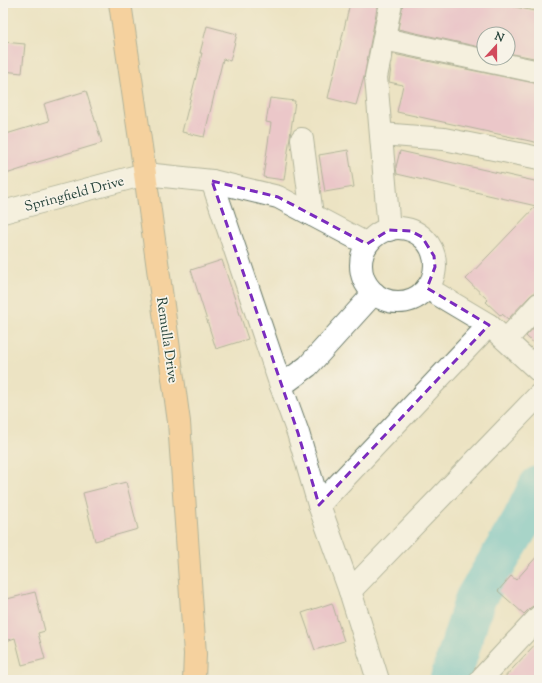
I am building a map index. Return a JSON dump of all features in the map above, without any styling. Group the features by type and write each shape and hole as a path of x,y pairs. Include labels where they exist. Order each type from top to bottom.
{"main road":[{"name":"Remulla Drive","path":"120,3 179,422 194,654 194,680"}],"street":[{"path":"389,230 376,77 391,3"},
{"path":"384,39 539,72"},
{"path":"381,134 444,139 539,158"},
{"path":"302,139 312,215"},
{"path":"145,174 212,181 278,197 368,244"},
{"name":"Springfield Drive","path":"3,212 145,174"},
{"path":"212,181 298,433 319,505 350,591 378,680"},
{"path":"400,229 412,231 422,237 429,245 434,256 435,267 433,278 427,288 418,296 407,301 395,302 384,299 374,293 366,285 362,275 361,264 363,254 368,244 381,232 389,230 400,229"},
{"path":"427,288 489,325 539,371"},
{"path":"281,386 308,366 374,293"},
{"path":"506,340 539,304"},
{"path":"319,505 489,325"},
{"path":"350,591 539,395"},
{"path":"483,680 482,678 539,617"}],"highlighted area":[{"path":"212,181 278,197 367,244 389,230 411,231 422,237 434,256 435,267 427,288 489,325 319,505 298,433"}],"building":[{"path":"350,3 378,3 364,77 356,105 328,98"},
{"path":"403,3 497,3 539,12 539,59 516,55 516,26 476,26 476,46 398,29"},
{"path":"207,26 237,34 230,61 223,59 204,137 182,132 202,53 200,53"},
{"path":"3,42 25,44 22,73 3,71"},
{"path":"393,54 539,84 539,143 397,112 403,85 389,82"},
{"path":"86,91 102,143 28,165 28,167 3,175 3,135 49,121 44,104"},
{"path":"270,98 295,101 284,180 263,177 271,123 266,122"},
{"path":"348,150 354,187 325,192 319,155"},
{"path":"400,151 539,182 539,292 535,292 530,296 508,319 502,314 501,316 486,302 488,300 466,279 536,206 397,174 396,167"},
{"path":"222,260 248,339 216,349 191,270"},
{"path":"539,322 539,348 526,336"},
{"path":"126,482 138,529 95,541 83,493"},
{"path":"539,554 539,605 535,605 530,608 524,614 498,591 511,576 516,580"},
{"path":"35,592 45,631 38,633 45,659 22,665 15,638 3,642 3,600"},
{"path":"332,603 344,641 315,650 302,613"},
{"path":"539,640 539,680 502,680"}],"waterway":[{"path":"450,680 475,599 522,521 539,486"}]}
